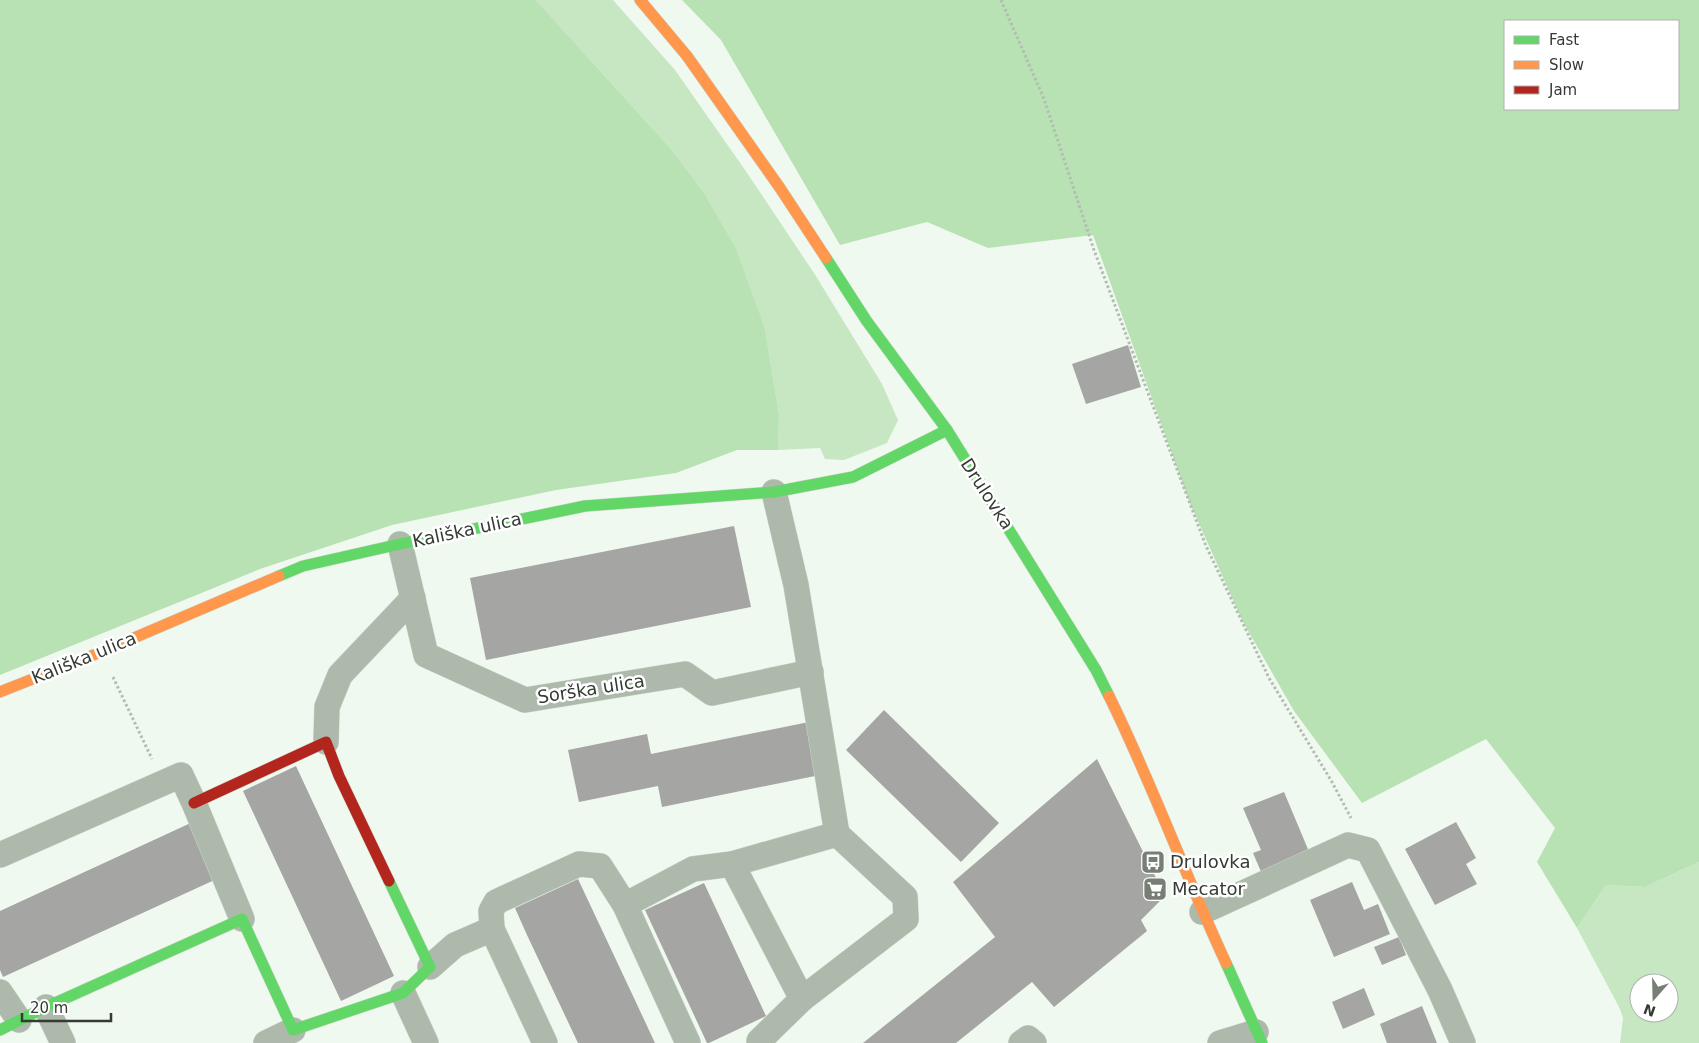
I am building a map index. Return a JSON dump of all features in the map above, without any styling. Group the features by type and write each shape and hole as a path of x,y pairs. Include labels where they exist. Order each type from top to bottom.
{"street":[{"name":"Drulovka","path":"640,0 687,56 780,188 866,320 947,430 1096,670 1128,736 1202,912 1259,1038"},
{"name":"Kališka ulica","path":"0,692 101,652 304,566 585,506 774,492 853,477 947,430"},
{"path":"760,1043 759,1041 802,999 906,919 905,897 837,834 796,585 774,492"},
{"name":"Sorška ulica","path":"400,544 426,655 525,700 685,674 712,693 811,672"},
{"path":"413,598 340,675 327,707 326,742 339,776 430,967"},
{"path":"194,803 326,742"},
{"path":"0,855 181,775 242,919 294,1030"},
{"path":"625,906 693,869 732,864 837,834"},
{"path":"1202,912 1348,846 1368,850 1440,990 1463,1043"},
{"path":"545,1043 492,928 491,911 496,902 579,864 600,866 625,906 688,1043"},
{"path":"732,864 802,999"},
{"path":"0,992 10,1025 242,919"},
{"path":"266,1043 294,1030 403,993 455,945 492,928"},
{"path":"403,993 426,1043"},
{"path":"46,1007 63,1043"},
{"path":"1021,1043 1028,1038 1034,1043"},
{"path":"1220,1043 1259,1038"}],"path":[{"path":"1001,0 1044,99 1094,250 1206,546 1269,678 1332,782 1368,850"},
{"path":"101,652 162,783"}],"green space":[{"path":"0,0 536,0 672,150 702,190 736,249 765,329 779,414 778,450 737,450 676,473 556,490 392,525 260,569 0,675"},
{"path":"536,0 613,0 675,70 814,273 882,384 898,420 887,443 844,460 825,459 820,448 778,450 779,414 765,329 702,190 672,150"},
{"path":"682,0 1699,0 1699,862 1645,887 1606,885 1577,928 1537,862 1555,828 1486,739 1362,803 1294,711 1242,620 1189,501 1093,235 988,248 927,222 840,245 721,40"},
{"path":"1699,862 1699,1043 1620,1043 1623,1018 1620,1009 1577,928 1606,885 1645,887"}],"building":[{"path":"1128,345 1141,387 1086,404 1072,364"},
{"path":"734,526 751,607 486,660 470,578"},
{"path":"884,710 999,823 961,862 846,750"},
{"path":"809,722 820,775 662,807 658,786 579,802 568,750 647,734 651,754"},
{"path":"1097,759 1165,896 1141,920 1147,931 1054,1007 1032,982 956,1043 863,1043 995,937 953,882"},
{"path":"296,766 394,976 341,1001 243,791"},
{"path":"1284,792 1310,854 1262,874 1253,853 1261,850 1243,808"},
{"path":"195,821 221,877 3,977 0,970 0,911"},
{"path":"1456,822 1476,858 1466,864 1477,884 1435,905 1405,849"},
{"path":"578,879 655,1043 578,1043 527,935 515,908"},
{"path":"1352,882 1364,910 1378,904 1390,934 1334,957 1310,900"},
{"path":"704,883 766,1016 709,1043 707,1043 645,910"},
{"path":"1399,937 1406,955 1382,965 1374,947"},
{"path":"1364,988 1375,1015 1343,1029 1332,1002"},
{"path":"1422,1006 1437,1043 1387,1043 1380,1024"}],"traffic: fast":[{"path":"826,258 866,320 947,430 1096,670 1109,696"},
{"path":"279,576 303,566 585,506 774,492 853,477 947,430"},
{"path":"0,1030 46,1007 242,919 293,1030 403,993 430,967 389,881"},
{"path":"1226,963 1262,1043"}],"traffic: slow":[{"path":"640,0 687,56 780,188 826,258"},
{"path":"0,692 101,652 279,576"},
{"path":"1109,696 1140,762 1226,963"}],"traffic: jam":[{"path":"194,803 326,742 339,776 389,881"}],"place":[{"name":"Drulovka","path":"1153,862"},
{"name":"Mecator","path":"1155,889"}]}
